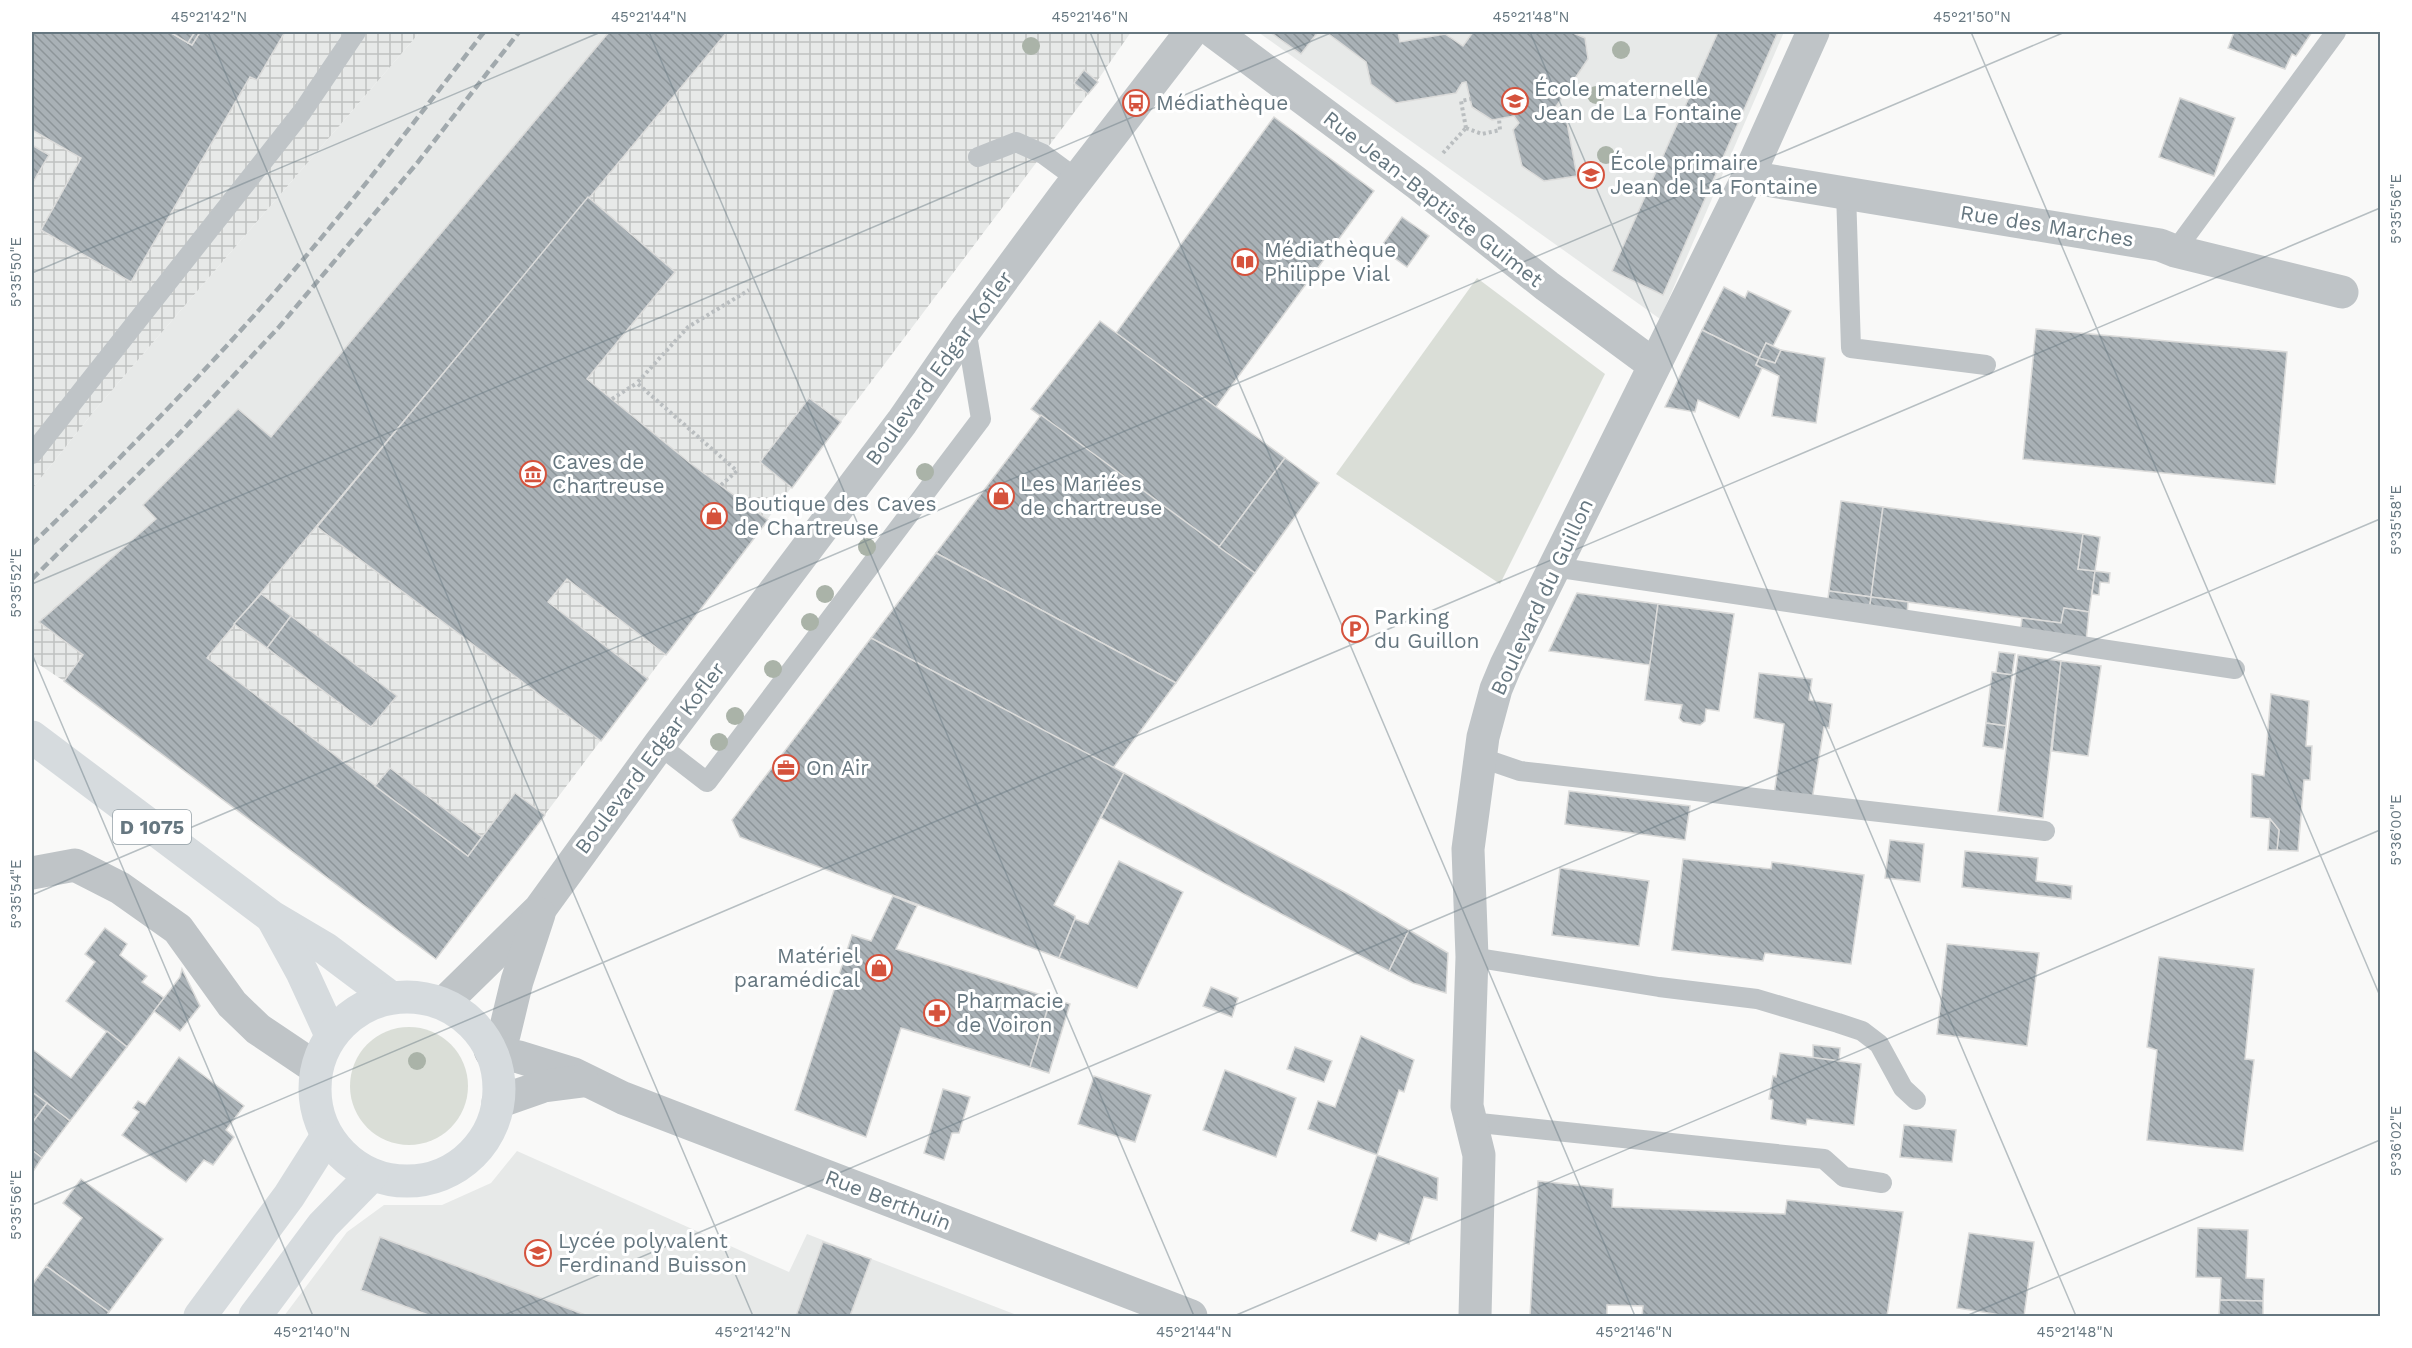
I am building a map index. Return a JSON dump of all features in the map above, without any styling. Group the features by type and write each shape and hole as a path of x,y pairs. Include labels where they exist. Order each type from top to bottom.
{"main road":[{"name":"D 1075","path":"32,737 272,917 326,949 390,997"},
{"name":"D 1075","path":"272,917 302,972 331,1035"},
{"path":"418,996 444,1003 467,1018 486,1038 499,1074 498,1102 494,1122 480,1148 458,1167 430,1179 400,1182 372,1175 346,1159 327,1136 315,1103 316,1068 331,1035 357,1010 390,997 418,996"},
{"path":"200,1317 289,1196 327,1136"},
{"path":"255,1317 324,1225 372,1175"}],"street":[{"name":"Boulevard Edgar Kofler","path":"444,1003 540,909 659,745 902,422 966,329 1077,179 1191,32"},
{"name":"Rue Jean-Baptiste Guimet","path":"1214,32 1418,184 1547,286 1654,364"},
{"name":"Boulevard du Guillon","path":"1475,1317 1479,1155 1467,1106 1472,957 1467,849 1483,736 1499,681 1748,177 1813,32"},
{"name":"Rue des Marches","path":"1748,177 2160,245 2175,251 2342,292"},
{"path":"32,873 75,865 120,888 178,929 232,1004 258,1029 316,1068"},
{"name":"Boulevard Edgar Kofler","path":"491,1051 504,1035 540,909"},
{"name":"Rue Berthuin","path":"491,1051 574,1074 623,1098 1191,1317"},
{"path":"498,1102 544,1086 585,1081"}],"lane":[{"path":"32,454 302,112 356,32"},
{"path":"2175,251 2336,32"},
{"path":"978,157 1016,142 1043,154 1077,179"},
{"path":"1846,192 1851,348 1986,365"},
{"path":"659,745 707,782 981,419 966,329"},
{"path":"1554,567 2235,669"},
{"path":"1479,757 1520,771 2045,831"},
{"path":"1472,957 1659,987 1758,999 1838,1023 1862,1031 1880,1044 1903,1088 1916,1100"},
{"path":"1470,1122 1824,1159 1844,1177 1882,1183"}],"path":[{"path":"1466,128 1461,101 1471,99"},
{"path":"1466,128 1482,134 1500,130 1499,119"},
{"path":"1443,153 1466,128"},
{"path":"612,399 637,383 688,327 749,290"},
{"path":"637,383 737,471 721,485"}],"shaded area":[{"path":"32,32 420,32 95,410 32,489"},
{"path":"420,32 609,32 271,437 238,410 156,519 32,627 32,489 95,410"},
{"name":"Caves de Chartreuse","path":"609,32 1131,32 1088,94 436,959 64,681 32,660 32,627 156,519 143,505 238,409 271,436"},
{"name":"École primaire Jean de La Fontaine","path":"1258,32 1784,32 1660,319"},
{"path":"1477,278 1605,374 1500,584 1336,474"},
{"path":"409,1027 442,1037 458,1053 468,1086 458,1119 442,1135 409,1145 376,1135 360,1119 350,1086 360,1053 376,1037"},
{"name":"Lycée polyvalent Ferdinand Buisson","path":"517,1151 789,1272 807,1234 1019,1316 284,1316 347,1232 384,1205 442,1205 491,1183"}],"building":[{"path":"32,32 170,32 192,45 200,32 285,32 257,80 250,77 131,282 41,230 81,158 32,130"},
{"path":"170,32 195,32 188,43"},
{"path":"195,32 200,32 192,45 188,43"},
{"path":"609,32 727,32 207,658 468,856 515,793 545,815 436,959 64,681 83,655 39,622 156,519 143,505 238,409 271,437"},
{"path":"1270,32 1318,32 1301,54"},
{"path":"1326,32 1398,32 1400,42 1445,34 1463,46 1473,32 1571,32 1585,38 1588,59 1555,108 1566,117 1577,176 1544,181 1522,166 1513,130 1519,123 1514,116 1492,120 1472,107 1466,82 1462,83 1456,93 1396,103 1371,84 1366,62"},
{"path":"1718,32 1778,32 1663,295 1612,271"},
{"path":"2234,32 2312,32 2296,56 2292,54 2285,69 2228,48"},
{"path":"1084,70 1098,82 1088,94 1074,83"},
{"path":"2180,98 2235,118 2214,176 2159,157"},
{"name":"Médiathèque Philippe Vial","path":"1274,117 1374,191 1216,407 1116,333"},
{"path":"32,145 49,155 32,184"},
{"name":"Caves de Chartreuse","path":"588,197 675,272 587,379 690,463 768,520 666,655 567,579 548,602 648,679 601,741 317,527"},
{"path":"1402,217 1429,236 1407,267 1380,248"},
{"path":"1724,287 1745,298 1748,291 1791,311 1773,346 1766,343 1759,358 1702,330"},
{"path":"1100,321 1285,458 1219,547 1031,409"},
{"path":"2036,329 2287,352 2275,484 2023,459"},
{"path":"1702,330 1759,358 1756,365 1762,368 1739,418 1698,400 1695,412 1665,407"},
{"path":"1766,343 1781,350 1775,363 1759,358"},
{"path":"1781,350 1825,358 1816,423 1772,416 1779,376 1756,365 1759,358 1775,363"},
{"path":"809,398 841,422 792,488 760,462"},
{"path":"1041,415 1255,573 1176,683 936,553"},
{"path":"1285,458 1319,483 1255,573 1219,547"},
{"path":"1841,501 1883,507 1871,597 1829,591"},
{"path":"1883,507 2083,534 2078,569 2095,571 2089,612 2064,608 2061,623 1871,597"},
{"path":"2083,534 2100,537 2095,571 2078,569"},
{"path":"936,553 1176,683 1113,768 871,638"},
{"path":"2095,571 2110,573 2109,583 2100,582 2099,595 2092,594"},
{"path":"1829,591 1871,597 1869,612 1827,605"},
{"path":"1577,593 1658,604 1650,665 1549,651"},
{"path":"261,594 291,616 267,648 234,624"},
{"path":"1871,597 1908,602 1907,616 1869,612"},
{"path":"1658,604 1734,614 1719,711 1706,709 1705,721 1700,725 1683,722 1679,718 1682,705 1645,700"},
{"path":"2064,608 2089,612 2086,642 2020,634 2022,618 2061,623"},
{"path":"291,616 397,696 371,727 267,648"},
{"path":"871,638 1124,773 1054,905 1075,916 1059,958 740,837 732,820"},
{"path":"1999,652 2015,654 2012,675 1996,673"},
{"path":"2018,655 2061,661 2043,818 1998,811"},
{"path":"2061,661 2101,666 2088,756 2052,751"},
{"path":"1992,672 2012,675 2006,726 1986,723"},
{"path":"1759,673 1812,679 1809,700 1832,704 1829,728 1824,727 1812,800 1774,795 1784,724 1754,718"},
{"path":"2271,694 2309,701 2306,746 2312,746 2310,780 2304,780 2298,851 2277,850 2279,830 2270,819 2251,817 2252,774 2264,776"},
{"path":"1986,723 2006,726 2003,749 1983,746"},
{"path":"390,768 482,837 468,856 375,786"},
{"path":"1124,773 1348,894 1409,930 1389,971 1101,818"},
{"path":"1569,791 1690,806 1685,840 1565,824"},
{"path":"2270,819 2279,830 2277,850 2268,850"},
{"path":"1890,840 1924,844 1920,882 1885,878"},
{"path":"1965,851 2038,858 2036,881 2072,886 2071,899 1962,887"},
{"path":"1683,859 1771,869 1772,862 1864,875 1851,964 1765,953 1763,961 1672,950"},
{"path":"1119,861 1183,892 1137,988 1059,958 1075,919 1088,924"},
{"path":"1560,868 1649,881 1639,946 1552,935"},
{"name":"Pharmacie de Voiron","path":"893,896 917,906 896,949 1051,998 1030,1067 901,1028 866,1137 795,1110 852,935 871,941"},
{"path":"105,928 127,944 120,955 147,976 142,982 164,998 127,1047 66,1001 95,962 85,954"},
{"path":"1409,930 1448,953 1446,993 1413,983 1389,971"},
{"path":"1947,944 2039,953 2027,1046 1937,1034"},
{"path":"2159,957 2254,969 2245,1059 2254,1060 2243,1151 2147,1140 2157,1050 2147,1047"},
{"path":"182,969 200,1006 180,1031 154,1011 180,977"},
{"path":"1211,987 1238,998 1232,1017 1203,1006"},
{"path":"1051,998 1070,1004 1049,1073 1030,1067"},
{"path":"107,1031 127,1047 70,1121 32,1092 32,1049 71,1078"},
{"path":"1361,1036 1414,1060 1404,1092 1399,1090 1377,1155 1308,1129 1318,1101 1335,1107"},
{"path":"1813,1045 1840,1048 1839,1061 1813,1058"},
{"path":"1295,1047 1332,1061 1324,1082 1287,1069"},
{"path":"1780,1053 1861,1064 1854,1125 1807,1119 1806,1125 1771,1119 1773,1100 1769,1099"},
{"path":"179,1057 244,1106 226,1130 234,1137 213,1165 204,1160 186,1182 122,1135 139,1112 133,1108 138,1101 145,1105"},
{"path":"1225,1070 1296,1098 1276,1157 1203,1130"},
{"path":"1094,1076 1151,1095 1135,1142 1078,1124"},
{"path":"943,1089 970,1097 959,1133 952,1133 944,1160 924,1153"},
{"path":"32,1092 47,1103 32,1123"},
{"path":"47,1103 70,1121 42,1158 32,1150 32,1123"},
{"path":"1904,1125 1956,1130 1952,1162 1900,1157"},
{"path":"32,1150 42,1158 32,1173"},
{"path":"1377,1155 1438,1178 1437,1200 1424,1197 1409,1244 1379,1233 1376,1241 1351,1231"},
{"path":"81,1179 163,1239 109,1312 46,1266 82,1218 63,1203"},
{"path":"1538,1181 1613,1189 1612,1207 1785,1214 1787,1200 1903,1212 1887,1316 1642,1316 1643,1306 1607,1305 1607,1316 1530,1316"},
{"path":"2198,1228 2248,1230 2246,1278 2264,1279 2263,1301 2220,1300 2221,1278 2196,1277"},
{"path":"1969,1233 2034,1242 2024,1316 2007,1316 1957,1308"},
{"path":"380,1237 588,1316 431,1316 361,1290"},
{"path":"823,1242 871,1259 850,1316 796,1316"},
{"path":"46,1266 109,1312 106,1316 32,1316 32,1285"},
{"path":"2220,1300 2263,1301 2263,1316 2219,1316"}],"railway":[{"path":"32,544 148,429 259,310 346,208 484,32"},
{"path":"32,579 176,437 279,327 418,162 519,32"}],"place":[{"name":"École maternelle Jean de La Fontaine","path":"1515,101"},
{"name":"Médiathèque","path":"1136,103"},
{"name":"École primaire Jean de La Fontaine","path":"1591,175"},
{"name":"Médiathèque Philippe Vial","path":"1245,262"},
{"name":"Caves de Chartreuse","path":"533,474"},
{"name":"Les Mariées de chartreuse","path":"1001,496"},
{"name":"Boutique des Caves de Chartreuse","path":"714,516"},
{"name":"Parking du Guillon","path":"1355,629"},
{"name":"On Air","path":"786,768"},
{"name":"Matériel paramédical","path":"879,968"},
{"name":"Pharmacie de Voiron","path":"937,1013"},
{"name":"Lycée polyvalent Ferdinand Buisson","path":"538,1253"}]}
